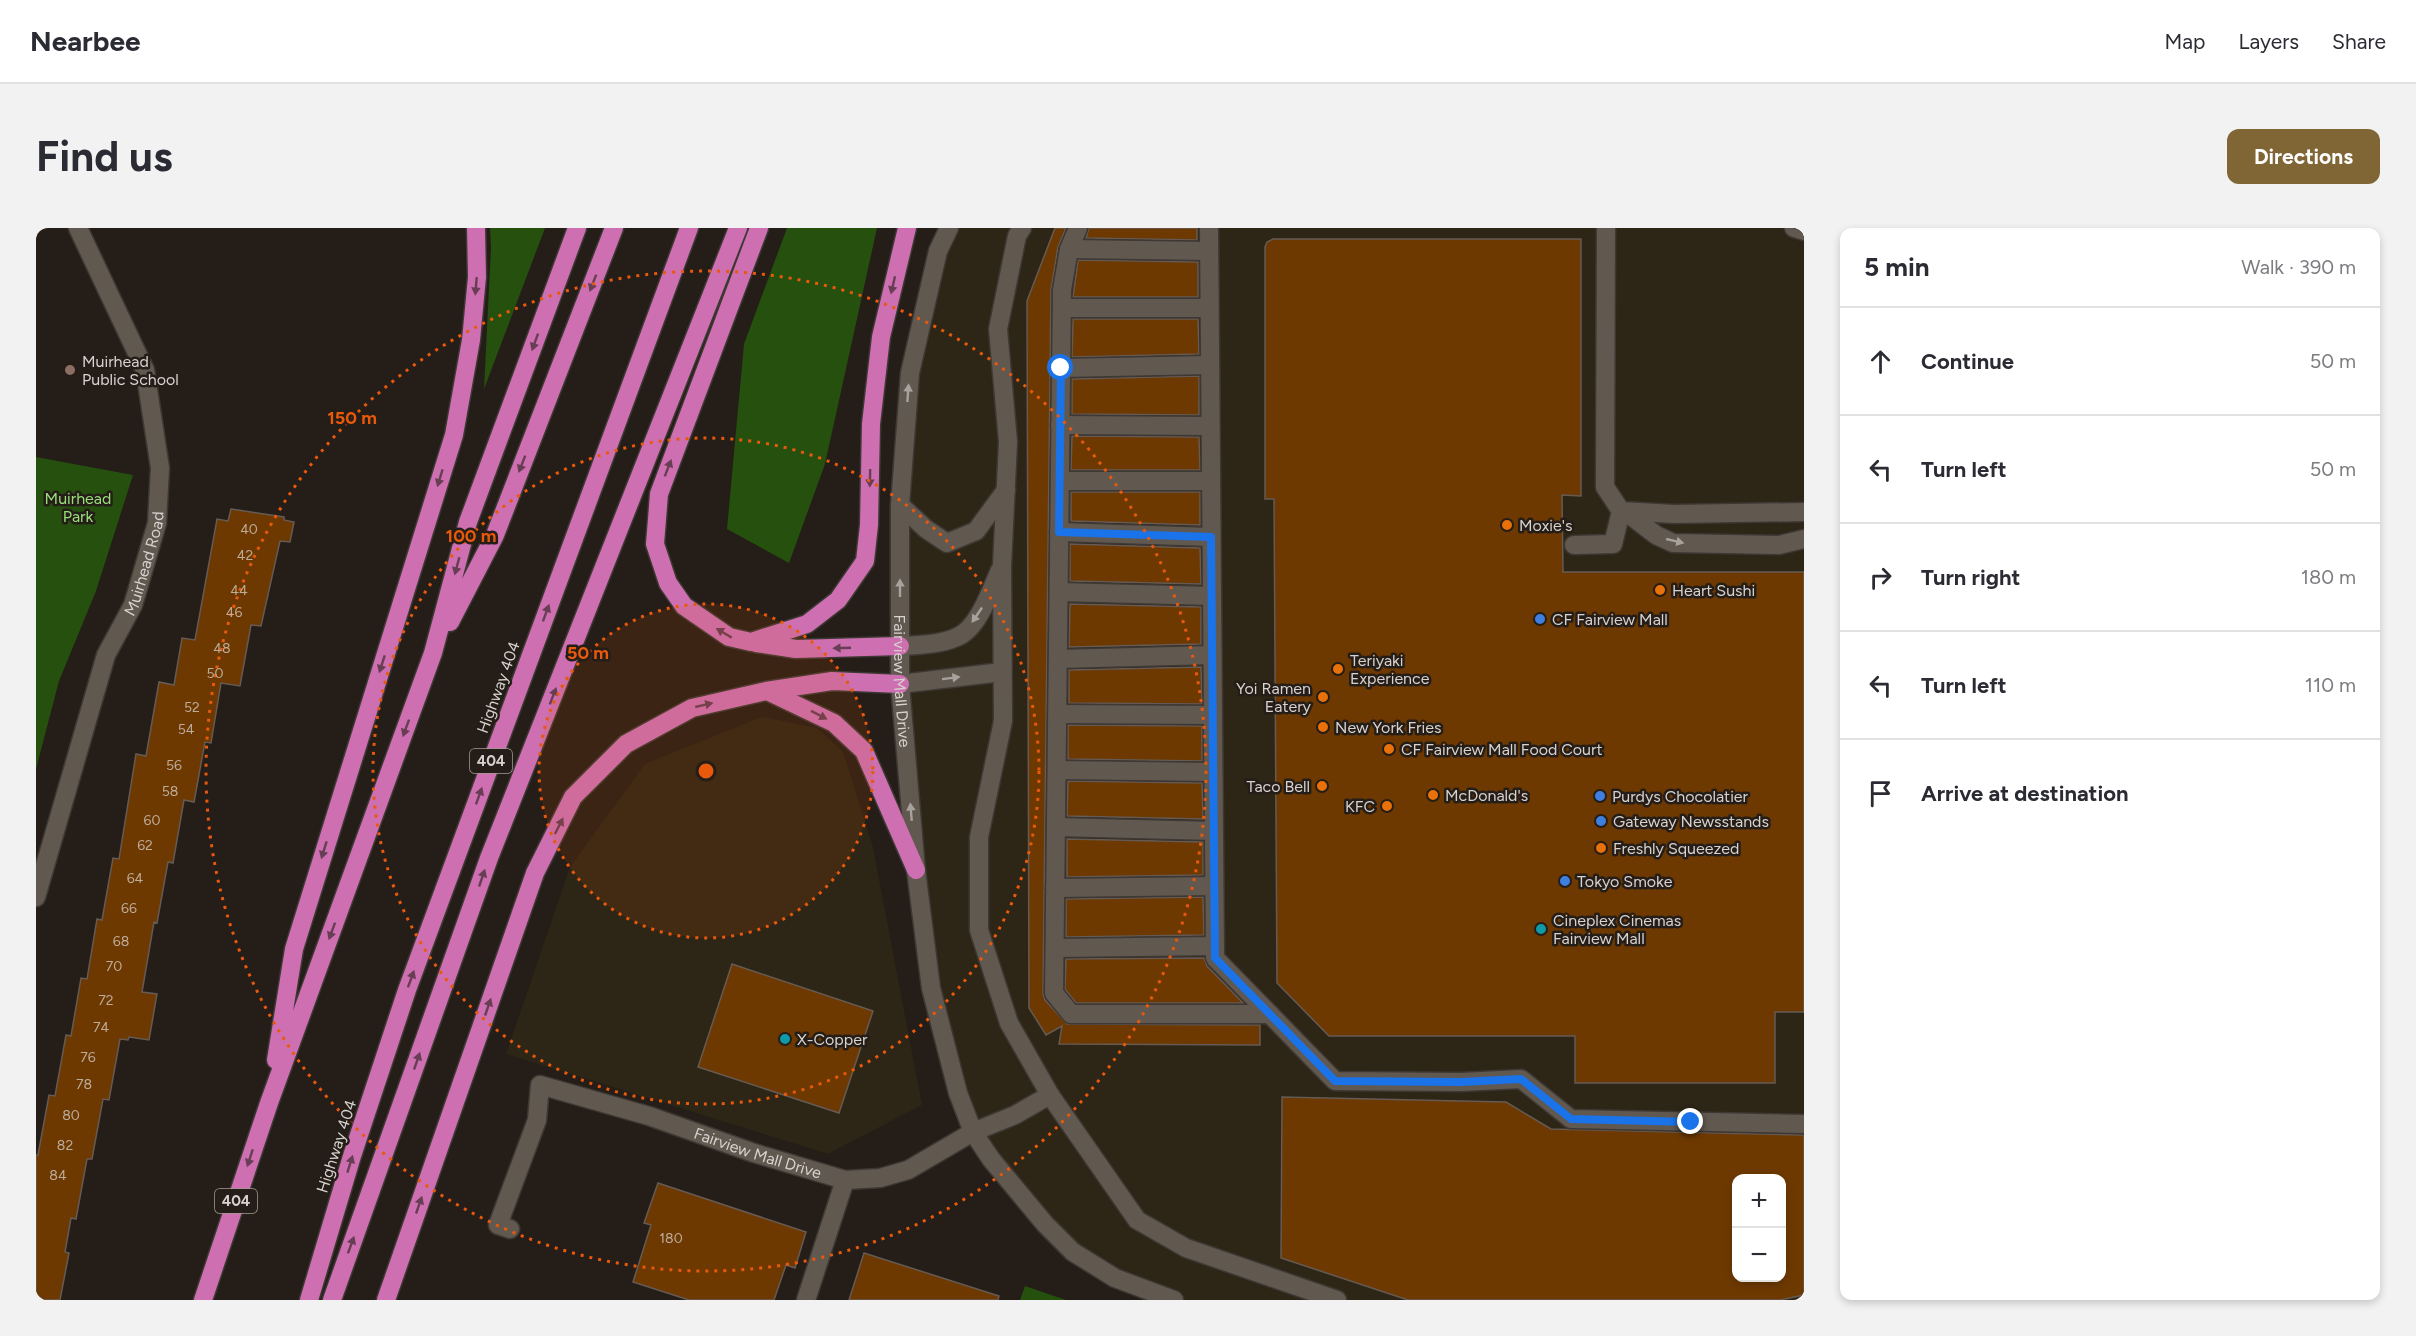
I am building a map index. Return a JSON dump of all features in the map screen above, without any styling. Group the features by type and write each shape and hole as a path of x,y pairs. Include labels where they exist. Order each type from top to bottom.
{"highway":[{"path":"269,1103 294,949 454,435 471,340 477,277 476,228"},
{"name":"404","path":"203,1300 269,1103 433,653 468,522 576,228"},
{"name":"404","path":"433,653 495,535 614,228"},
{"name":"Highway 404","path":"309,1300 352,1156 407,990 689,228"},
{"path":"332,1300 489,858 738,228"},
{"path":"759,228 659,494 655,543 668,583 684,606 729,638 796,649 900,646"},
{"path":"751,642 807,624 838,600 866,561 871,424 880,348 907,228"},
{"path":"386,1300 535,873 573,797 626,744 692,708 766,691 832,681 900,684"},
{"path":"766,691 834,723 864,751 916,870"}],"street":[{"name":"Muirhead Road","path":"36,897 106,655 133,605 157,523 160,468 145,370 78,228"},
{"name":"Fairview Mall Drive","path":"949,228 938,251 910,373 900,505 900,684 916,870 931,988 958,1093 973,1132 1044,1224 1073,1252 1115,1278 1174,1300"},
{"path":"1022,228 1017,236 998,329 1008,442 1002,566 1003,721 979,837 979,930 1009,1023 1050,1095 1137,1220 1186,1248 1337,1300"},
{"path":"1078,228 1069,249 1062,290 1054,993 1071,1014 1270,1014"},
{"path":"1209,228 1215,958 1335,1081 1461,1082 1521,1079 1571,1119 1804,1124"},
{"path":"1606,228 1605,487 1623,512 1656,535 1673,543 1779,545 1804,539"},
{"path":"1794,228 1804,231"},
{"path":"1069,249 1209,250"},
{"path":"1062,308 1209,308"},
{"path":"1061,368 1209,365"},
{"path":"1060,425 1210,426"},
{"path":"1060,481 1211,480"},
{"path":"900,505 926,529 947,543 976,531 1006,490"},
{"path":"1623,512 1674,514 1804,512"},
{"path":"1574,545 1613,544 1623,512"},
{"path":"1059,532 1211,537"},
{"path":"900,646 933,644 959,637 979,616 1002,566"},
{"path":"1059,592 1212,596"},
{"path":"1058,659 1212,655"},
{"path":"900,684 1002,672"},
{"path":"1057,714 1213,715"},
{"path":"1057,770 1213,772"},
{"path":"1056,828 1214,831"},
{"path":"1055,888 1214,886"},
{"path":"1055,948 1215,946"},
{"name":"Fairview Mall Drive","path":"510,1229 498,1225 537,1120 540,1085 649,1116 754,1153 845,1180 880,1178 908,1170 973,1132"},
{"path":"973,1132 1015,1115 1050,1095"},
{"path":"806,1300 845,1180"}],"shaded area":[{"path":"949,228 1804,228 1804,1300 1174,1300 1073,1252 973,1132 931,988 900,684 910,373"},
{"path":"762,717 817,728 843,752 873,847 922,1105 828,1154 506,1054 570,867 645,764"}],"green space":[{"path":"490,228 545,228 484,389 491,248"},
{"path":"787,228 877,228 825,464 789,563 727,529 744,344"},
{"name":"Muirhead Park","path":"36,457 133,475 96,591 59,681 36,769"},
{"path":"1025,1286 1066,1300 1020,1300"}],"building":[{"path":"1055,228 1066,228 1058,247 1051,290 1043,994 1045,1000 1067,1024 1260,1025 1260,1045 1059,1044 1062,1026 1046,1035 1029,1008 1027,301"},
{"path":"1089,228 1197,228 1197,240 1086,238"},
{"name":"CF Fairview Mall","path":"1273,239 1581,239 1581,496 1562,495 1563,572 1804,572 1804,1012 1775,1012 1775,1083 1575,1083 1575,1036 1329,1036 1277,983 1274,499 1265,499 1265,247 1267,242"},
{"path":"1078,260 1198,262 1198,297 1073,297"},
{"path":"1073,319 1198,319 1199,354 1072,357"},
{"path":"1199,376 1199,415 1072,414 1072,379"},
{"path":"1072,436 1199,437 1200,470 1071,470"},
{"path":"1071,492 1200,492 1200,525 1071,521"},
{"path":"231,509 284,517 284,520 294,522 290,542 280,541 261,626 251,625 240,686 221,683 211,743 205,742 194,802 184,800 173,863 168,862 157,923 154,922 142,992 157,994 149,1040 129,1037 128,1040 120,1039 109,1100 103,1099 92,1159 87,1159 76,1219 71,1218 65,1252 69,1253 60,1300 36,1300 36,1155 38,1155 49,1095 55,1096 66,1035 71,1036 81,978 87,979 97,919 102,920 113,858 119,859 136,754 146,756 159,682 174,685 182,638 195,640 217,519 228,521"},
{"path":"1070,544 1200,548 1201,584 1070,581"},
{"path":"1070,604 1201,607 1201,644 1069,647"},
{"path":"1201,667 1202,704 1069,703 1069,670"},
{"path":"1068,725 1202,726 1202,761 1068,759"},
{"path":"1068,781 1202,783 1203,819 1067,816"},
{"path":"1067,839 1203,842 1203,875 1067,877"},
{"path":"1203,897 1204,935 1066,937 1066,899"},
{"path":"1204,958 1207,966 1243,1003 1076,1003 1065,989 1066,959"},
{"name":"X-Copper","path":"732,964 873,1011 839,1113 698,1067"},
{"path":"1282,1097 1506,1102 1551,1129 1804,1135 1804,1295 1780,1300 1408,1300 1281,1258"},
{"path":"658,1183 806,1232 795,1268 786,1265 774,1300 689,1300 633,1282 651,1225 644,1223"},
{"path":"864,1253 999,1296 998,1300 849,1300"}],"place":[{"name":"Muirhead Public School","path":"70,370"},
{"name":"Moxie's","path":"1507,525"},
{"name":"Heart Sushi","path":"1660,590"},
{"name":"CF Fairview Mall","path":"1540,619"},
{"name":"Teriyaki Experience","path":"1338,669"},
{"name":"Yoi Ramen Eatery","path":"1323,697"},
{"name":"New York Fries","path":"1323,727"},
{"name":"CF Fairview Mall Food Court","path":"1389,749"},
{"name":"Taco Bell","path":"1322,786"},
{"name":"McDonald's","path":"1433,795"},
{"name":"Purdys Chocolatier","path":"1600,796"},
{"name":"KFC","path":"1387,806"},
{"name":"Gateway Newsstands","path":"1601,821"},
{"name":"Freshly Squeezed","path":"1601,848"},
{"name":"Tokyo Smoke","path":"1565,881"},
{"name":"Cineplex Cinemas Fairview Mall","path":"1541,929"},
{"name":"X-Copper","path":"785,1039"}],"route":[{"path":"1061,368 1059,532 1211,537 1215,958 1335,1081 1461,1082 1521,1079 1571,1119 1691,1122"}]}
